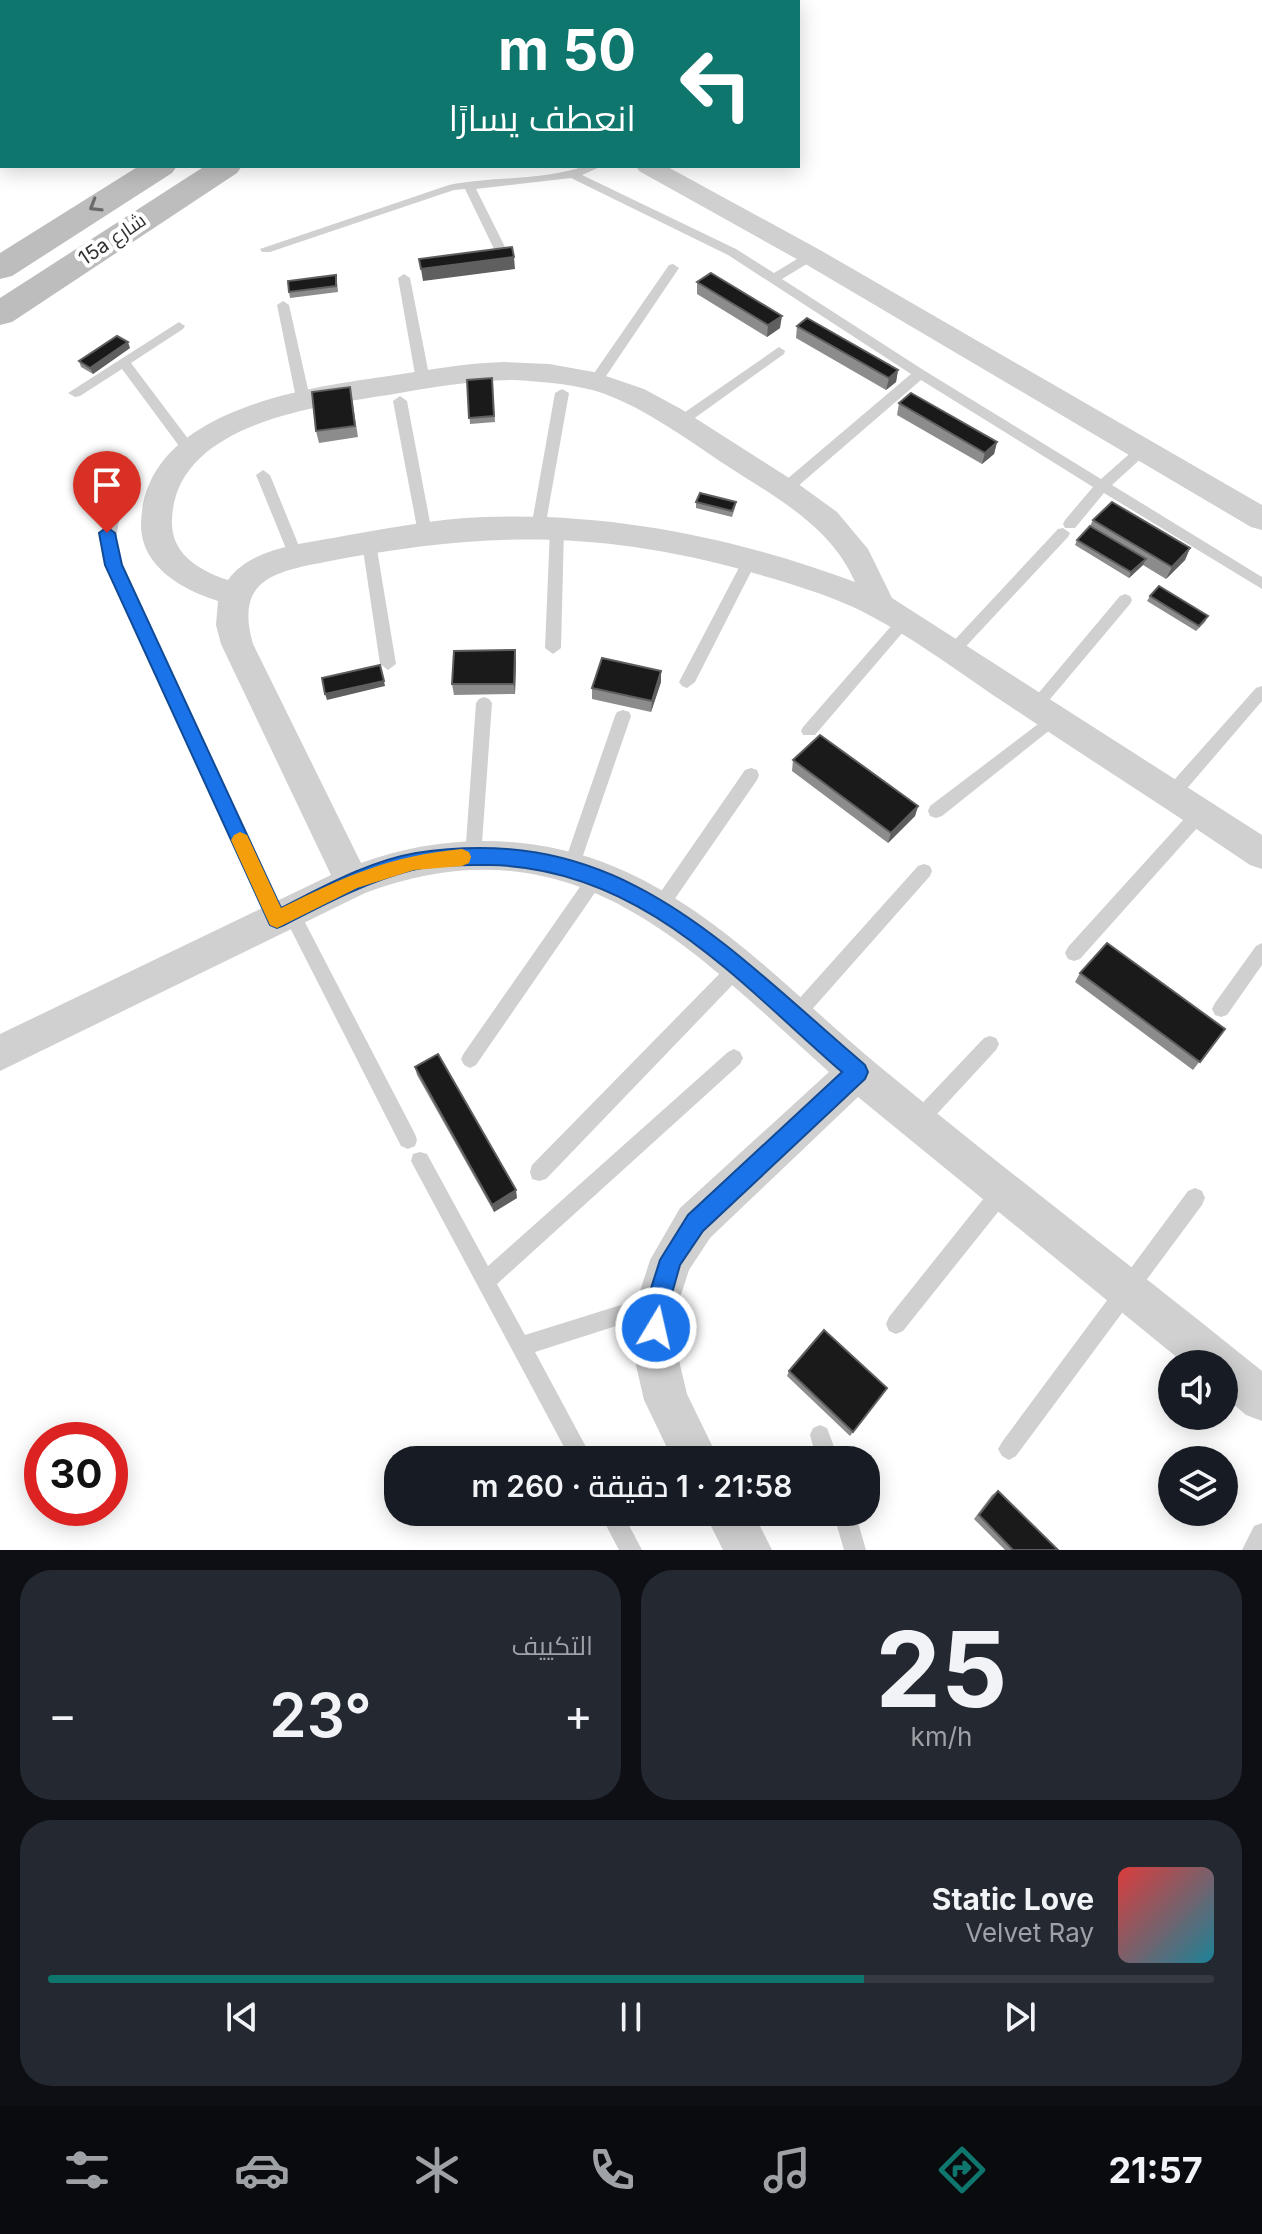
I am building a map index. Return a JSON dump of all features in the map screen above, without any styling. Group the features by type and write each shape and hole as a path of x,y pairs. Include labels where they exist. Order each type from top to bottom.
{"main road":[{"name":"15a شارع","path":"0,268 158,168"},
{"path":"188,188 210,168"},
{"name":"15a شارع","path":"0,314 223,168"}],"street":[{"path":"652,168 811,256 1262,519"},
{"path":"235,594 201,583 174,565 162,549 156,532 156,511 161,490 173,469 190,451 243,419 303,398 502,371 541,373 595,382 650,403 820,513 847,538 892,613"},
{"path":"352,882 237,644 229,611 235,594 245,580 259,569 296,556 425,533 482,528 548,528 655,537 750,560 804,577 892,613 1262,854"},
{"path":"0,1053 352,882 414,862 473,857 522,858 584,871 659,908 696,932 857,1072 1125,1288 1243,1376"},
{"path":"690,1446 666,1400 655,1352 657,1304 671,1260 695,1223 857,1072"},
{"path":"735,1526 749,1550"}],"lane":[{"path":"266,249 425,195 468,184 573,175 591,168"},
{"path":"573,175 672,222 775,278 920,374 1262,584"},
{"path":"468,184 501,251"},
{"path":"775,278 811,256"},
{"path":"595,382 673,268"},
{"path":"404,278 423,380"},
{"path":"283,305 303,398"},
{"path":"75,393 179,326"},
{"path":"680,422 779,351"},
{"path":"124,362 190,451"},
{"path":"785,489 920,374"},
{"path":"553,648 548,528 562,393"},
{"path":"400,401 425,533"},
{"path":"952,652 1102,486 1141,451"},
{"path":"263,475 296,556"},
{"path":"128,485 110,517 107,533 113,565 284,916 408,1140"},
{"path":"369,543 388,664"},
{"path":"687,682 750,560"},
{"path":"936,811 1045,712 1125,600"},
{"path":"809,731 892,613"},
{"path":"1172,794 1261,692"},
{"path":"473,857 484,703"},
{"path":"470,1059 584,871 623,716"},
{"path":"659,908 751,775"},
{"path":"1074,953 1200,813"},
{"path":"794,1017 924,871"},
{"path":"1221,1009 1262,951"},
{"path":"539,1172 737,968"},
{"path":"918,1121 990,1044"},
{"path":"485,1282 734,1058"},
{"path":"420,1161 574,1446"},
{"path":"896,1324 1003,1190"},
{"path":"1009,1449 1125,1288 1195,1198"},
{"path":"520,1347 657,1304"},
{"path":"820,1435 824,1446"},
{"path":"618,1526 631,1550"},
{"path":"848,1526 855,1550"},
{"path":"1253,1550 1262,1534"}],"building":[{"path":"512,247 514,257 421,269 419,259"},
{"path":"711,273 782,316 768,325 697,282"},
{"path":"336,275 336,286 289,292 288,281"},
{"path":"807,318 898,370 889,378 797,326"},
{"path":"117,336 128,342 90,368 79,361"},
{"path":"492,378 494,416 469,418 467,380"},
{"path":"350,387 355,426 316,431 312,392"},
{"path":"911,393 997,442 985,453 899,403"},
{"path":"700,493 736,502 732,511 696,502"},
{"path":"1112,502 1190,548 1172,567 1093,520"},
{"path":"1090,526 1146,559 1131,572 1077,540"},
{"path":"1159,586 1208,616 1199,626 1150,596"},
{"path":"515,650 514,684 452,684 454,651"},
{"path":"602,658 661,671 652,701 592,688"},
{"path":"380,665 384,681 325,694 322,678"},
{"path":"820,735 918,806 891,833 793,760"},
{"path":"1107,943 1225,1029 1200,1062 1080,973"},
{"path":"438,1054 516,1190 492,1205 415,1067"},
{"path":"824,1330 887,1388 853,1432 789,1371"},
{"path":"998,1491 1058,1550 1013,1550 979,1515"}],"slow traffic":[{"path":"240,840 277,919 352,882 414,862 462,857"}],"route":[{"path":"107,533 113,565 277,919 352,882 414,862 473,857 522,858 571,867 631,891 696,932 857,1072 695,1223 671,1260 657,1304 656,1328"}]}
